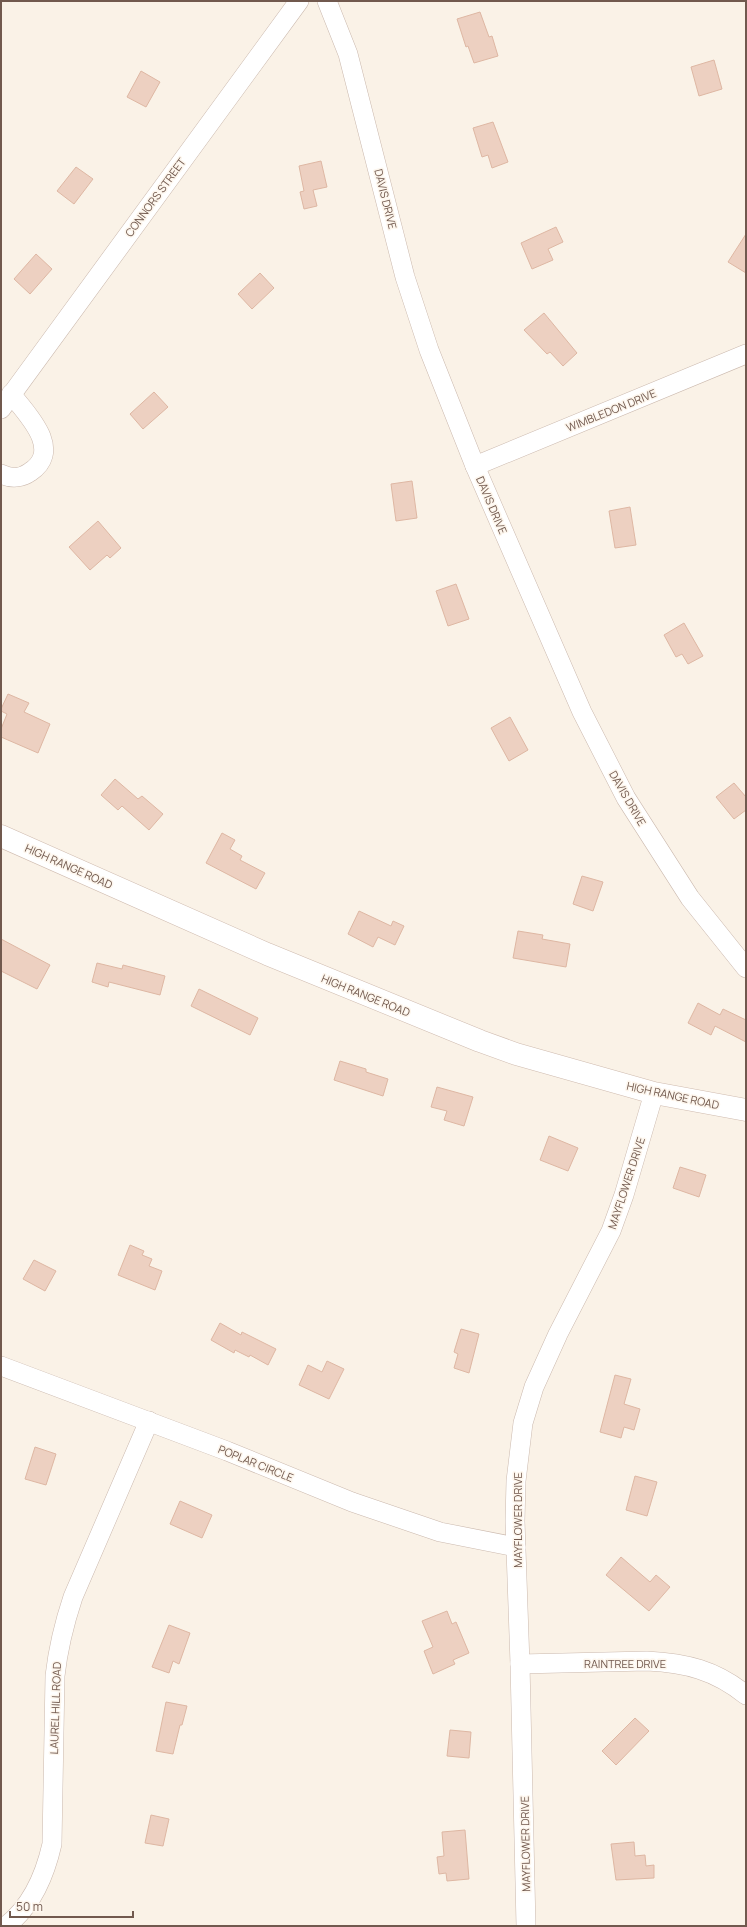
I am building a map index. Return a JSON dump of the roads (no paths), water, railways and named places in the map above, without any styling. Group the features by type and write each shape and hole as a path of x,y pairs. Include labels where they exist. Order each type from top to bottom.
{"street":[{"name":"CONNORS STREET","path":"1,474 14,477 23,476 32,471 38,465 43,455 44,445 41,435 6,402 299,1"},
{"name":"DAVIS DRIVE","path":"327,1 355,76 412,299 429,350 475,466 582,712 623,792 690,898 746,968"},
{"name":"WIMBLEDON DRIVE","path":"475,466 746,354"},
{"name":"HIGH RANGE ROAD","path":"1,836 267,954 480,1041 516,1054 654,1093 746,1110"},
{"name":"MAYFLOWER DRIVE","path":"526,1926 516,1547 516,1481 523,1423 534,1387 558,1334 611,1231 624,1195 654,1093"},
{"name":"POPLAR CIRCLE","path":"1,1366 149,1421 352,1502 440,1532 516,1547"},
{"name":"LAUREL HILL ROAD","path":"6,1926 24,1907 37,1889 47,1866 52,1844 54,1676 64,1624 73,1597 149,1421"},
{"name":"RAINTREE DRIVE","path":"520,1664 647,1661 666,1662 704,1669 723,1679 746,1695"}]}
